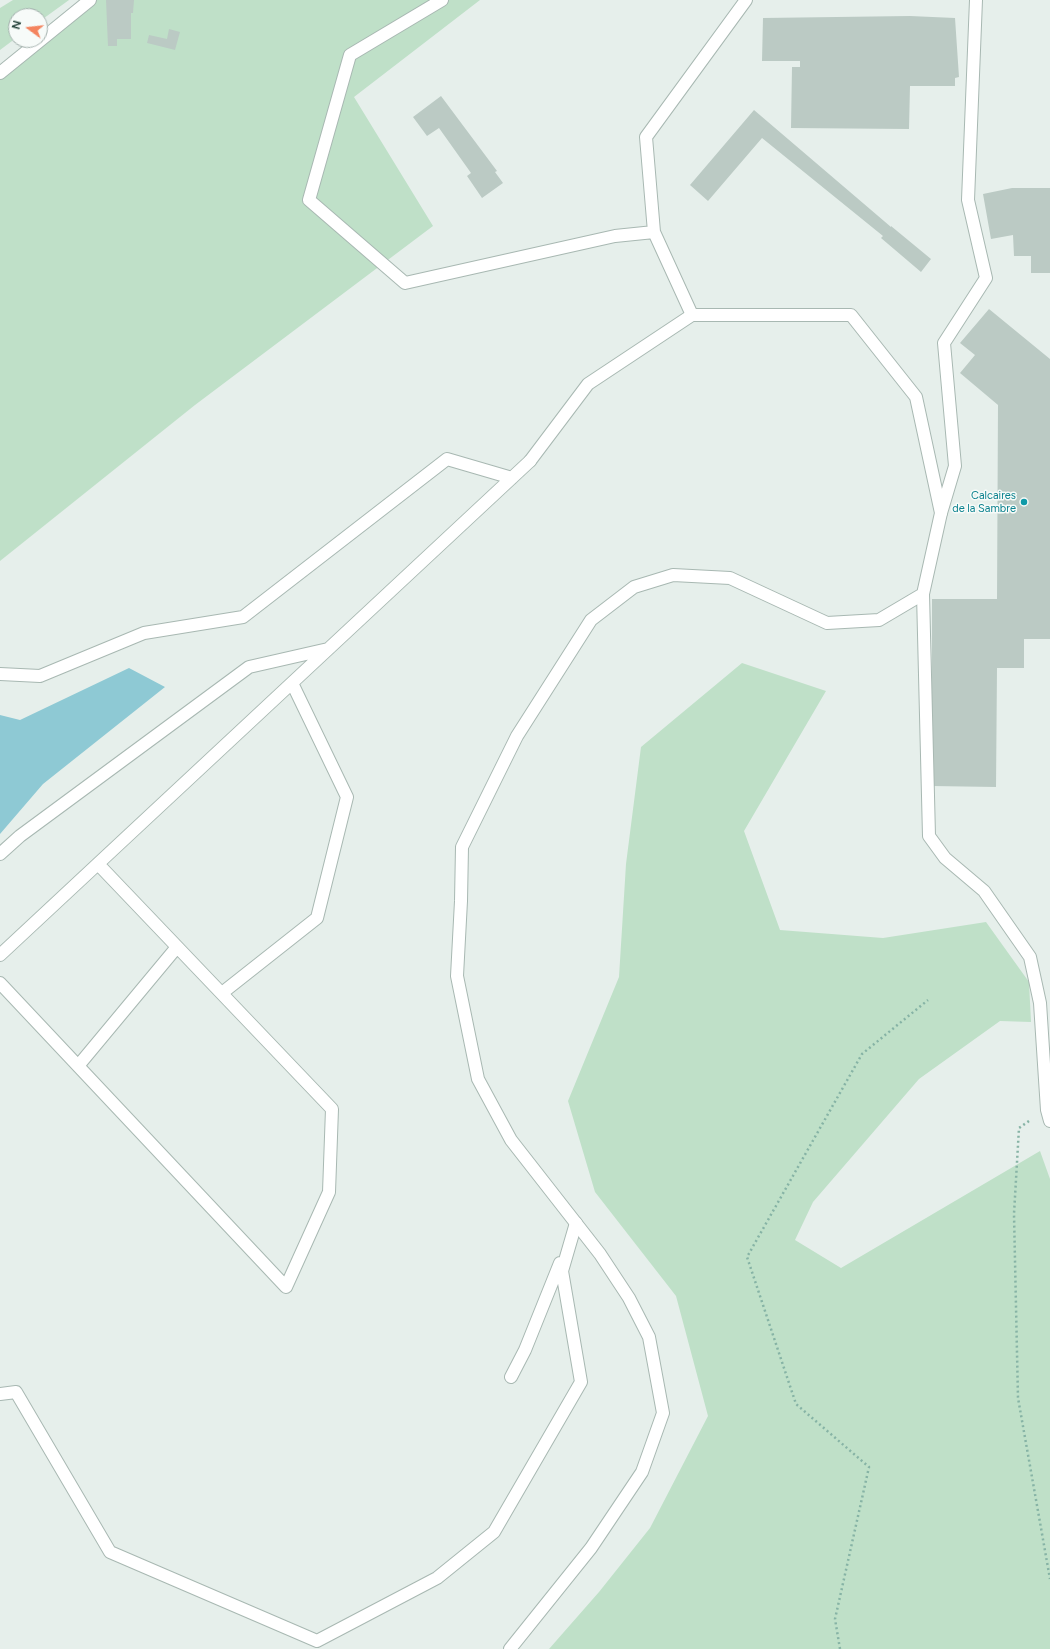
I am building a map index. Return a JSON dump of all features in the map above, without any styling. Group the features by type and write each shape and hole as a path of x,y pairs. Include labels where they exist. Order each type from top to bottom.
{"street":[{"path":"0,73 90,0"},
{"path":"442,0 350,55 309,200 405,283 614,236 654,232"},
{"path":"692,315 654,232 646,137 746,0"},
{"path":"976,0 968,200 986,278 944,343 955,466 941,514 923,594 929,836 945,858 984,891 1030,957 1040,1003 1048,1116"},
{"path":"0,956 530,461 588,384 692,315 851,315 916,397 941,514"},
{"path":"0,674 40,676 144,633 243,617 447,459 512,478"},
{"path":"510,1649 592,1548 642,1472 663,1413 648,1337 629,1298 600,1254 511,1140 478,1079 457,976 462,847 517,736 592,620 634,587 673,575 730,578 827,623 879,620 923,594"},
{"path":"0,854 20,836 249,667 329,649"},
{"path":"222,994 316,918 347,797 292,683"},
{"path":"0,983 286,1287 329,1192 332,1109 98,864"},
{"path":"78,1066 177,947"},
{"path":"512,1376 525,1350 576,1223"},
{"path":"0,1394 16,1392 110,1552 317,1641 438,1578 494,1532 581,1382 562,1272 576,1223"}],"path":[{"path":"840,1649 835,1619 869,1467 796,1404 747,1257 862,1054 928,1000"},
{"path":"1048,1116 1019,1128 1014,1214 1018,1398 1050,1579"}],"green space":[{"path":"13,0 69,0 48,15 48,8 8,8 8,44 0,50 0,8"},
{"path":"81,0 480,0 354,97 433,226 195,405 0,561 0,80 32,48 48,48 48,33"},
{"path":"742,663 826,691 744,831 780,930 883,938 986,922 1029,982 1031,1022 1000,1021 919,1079 813,1202 795,1240 841,1268 1040,1151 1050,1179 1050,1649 549,1649 599,1592 650,1528 708,1416 676,1296 595,1192 568,1101 619,977 626,864 641,747"}],"water":[{"path":"129,668 165,687 43,784 0,834 0,715 20,720"}],"building":[{"path":"106,0 134,0 133,13 131,13 131,39 117,39 117,46 108,46"},
{"path":"910,16 955,18 959,77 955,78 955,86 910,86 909,129 791,128 792,67 800,67 800,61 762,61 763,18"},
{"path":"169,29 180,32 175,50 147,43 149,35 167,39"},
{"path":"441,96 497,171 495,172 503,183 482,198 467,176 471,173 439,128 427,136 413,117"},
{"path":"754,110 891,227 931,259 921,272 881,238 883,236 762,138 708,201 690,185"},
{"path":"1012,188 1050,188 1050,273 1031,273 1031,256 1014,256 1013,235 991,239 983,194"},
{"name":"Calcaires de la Sambre","path":"989,309 1050,359 1050,639 1024,639 1024,668 997,668 996,787 932,786 932,599 997,599 998,405 960,373 975,355 960,343"}],"place":[{"name":"Calcaires de la Sambre","path":"1024,502"}]}
